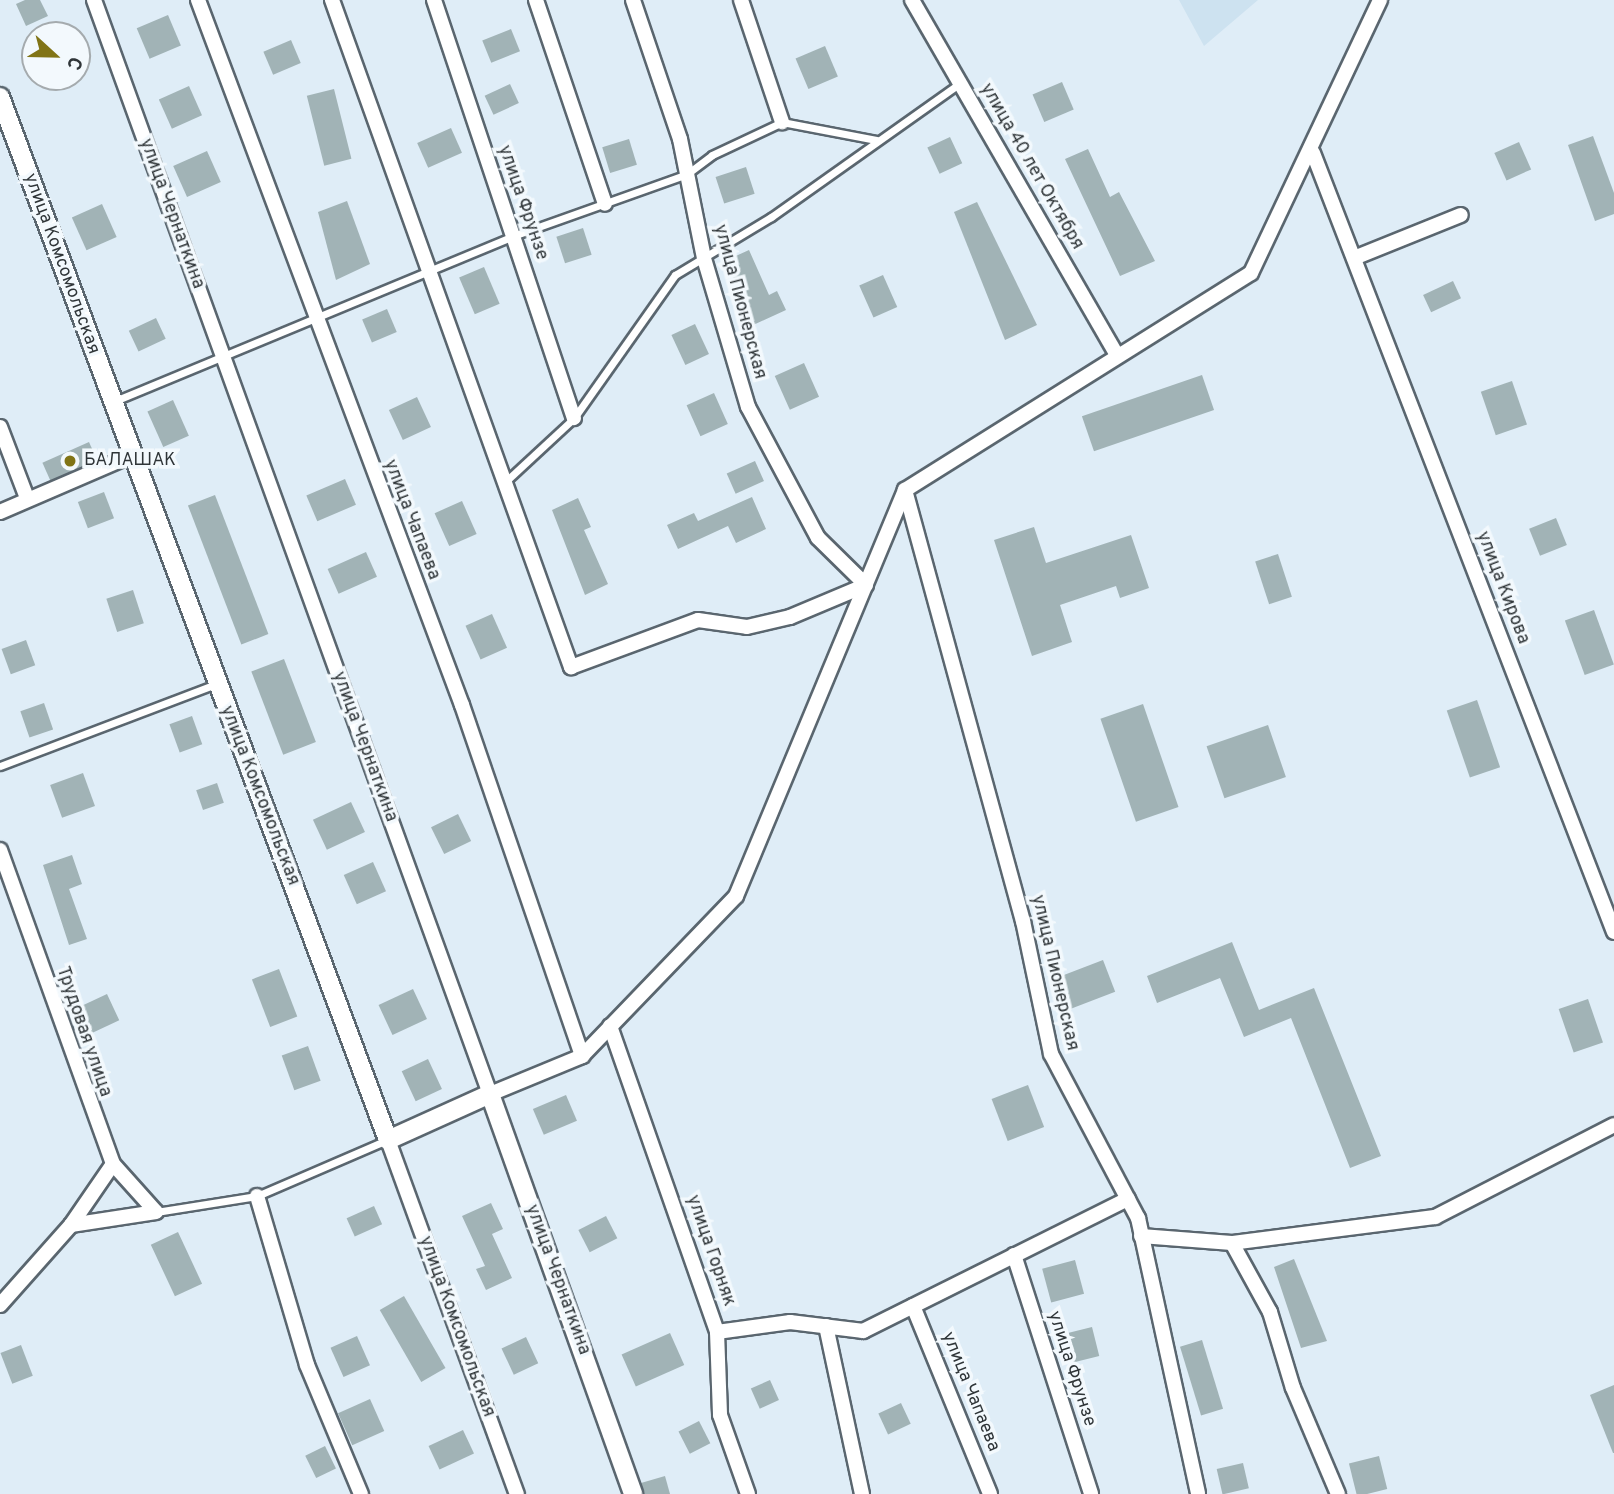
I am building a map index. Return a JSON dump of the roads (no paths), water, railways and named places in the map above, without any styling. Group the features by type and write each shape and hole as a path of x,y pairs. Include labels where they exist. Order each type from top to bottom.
{"street":[{"name":"улица Чернаткина","path":"94,0 633,1494"},
{"name":"улица Чапаева","path":"198,0 312,316 462,705 582,1056"},
{"path":"332,0 571,667 698,620 747,627 790,617 866,585"},
{"name":"улица Фрунзе","path":"434,0 574,418"},
{"path":"536,0 605,204"},
{"name":"улица Пионерская","path":"633,0 687,174 704,258 748,407 818,538 866,585"},
{"path":"741,0 782,122"},
{"name":"улица 40 лет Октября","path":"912,0 1116,353"},
{"path":"388,1140 582,1056 737,896 905,491 1116,353 1251,273 1313,153 1380,0"},
{"name":"улица Комсомольская","path":"0,97 130,456 388,1140 517,1494"},
{"name":"улица Кирова","path":"1313,153 1614,932"},
{"path":"1353,258 1461,215"},
{"path":"0,428 27,498"},
{"path":"0,512 27,498 130,456"},
{"name":"улица Пионерская","path":"905,491 1023,920 1051,1054 1128,1199 1141,1236 1198,1494"},
{"name":"Трудовая улица","path":"0,850 113,1164 156,1212"},
{"name":"улица Горняк","path":"610,1026 717,1332 720,1415 748,1494"},
{"path":"1141,1236 1232,1243 1435,1217 1614,1125"},
{"path":"0,1305 71,1225 113,1164"},
{"path":"257,1196 307,1365 361,1494"},
{"path":"717,1332 790,1322 863,1331 1128,1199"},
{"path":"71,1225 156,1212"},
{"path":"1232,1243 1270,1312 1293,1388 1338,1494"},
{"name":"улица Фрунзе","path":"1014,1255 1091,1494"},
{"name":"улица Чапаева","path":"913,1306 990,1494"},
{"path":"826,1326 862,1494"}],"lane":[{"path":"505,482 574,418 675,275 704,258 960,83"},
{"path":"111,402 224,360 312,316 513,236 687,174 712,155 782,122 876,140"},
{"path":"0,766 216,684"},
{"path":"156,1212 257,1196 388,1140"}],"place":[{"name":"БАЛАШАК","path":"70,461"}]}
